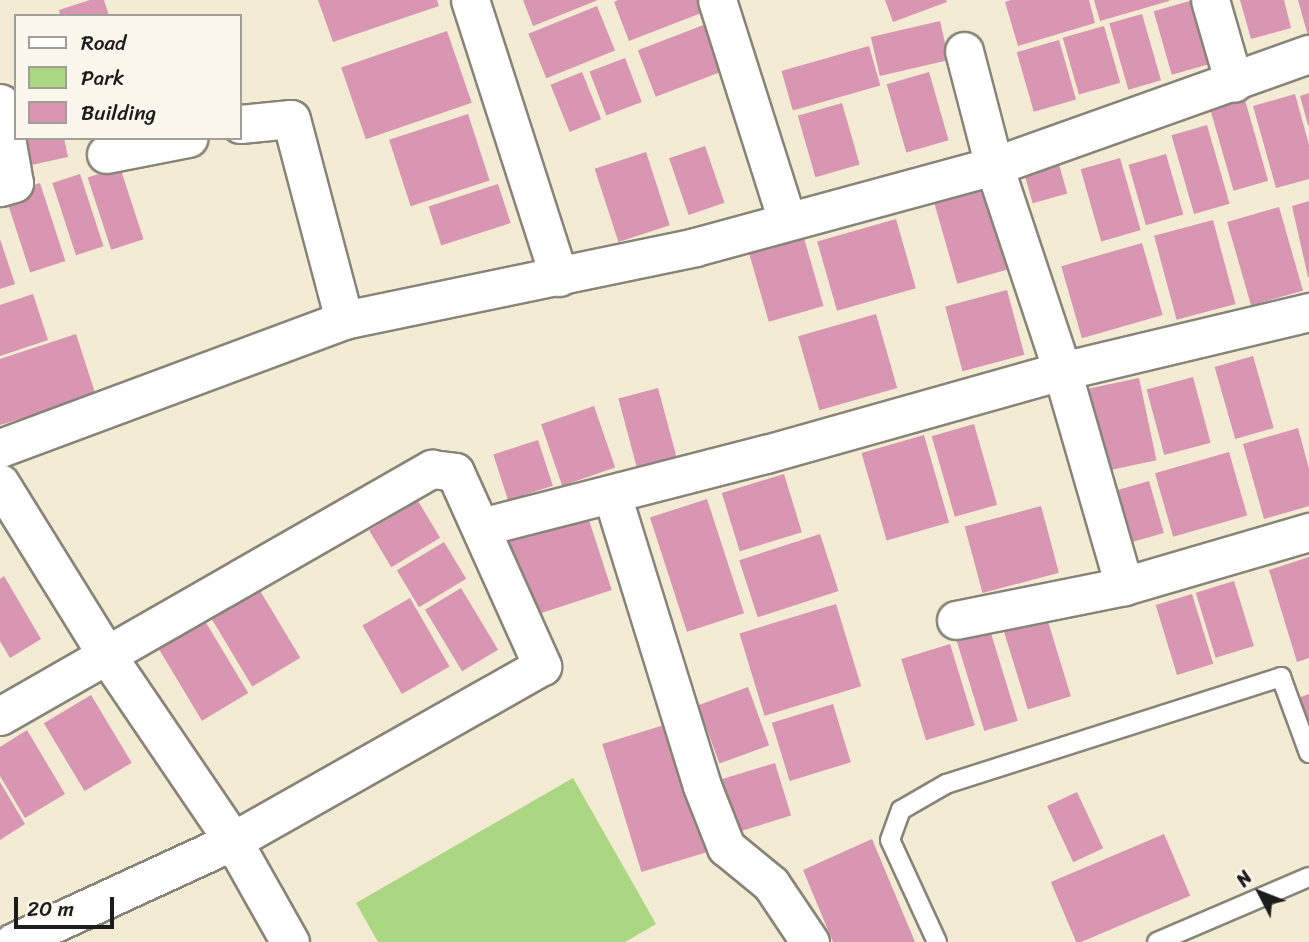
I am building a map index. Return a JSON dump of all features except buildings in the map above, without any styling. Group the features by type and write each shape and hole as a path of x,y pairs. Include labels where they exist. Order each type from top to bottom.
{"street":[{"path":"470,0 559,277"},
{"path":"717,0 787,221"},
{"path":"1210,0 1234,83"},
{"path":"964,51 994,166 1062,371 1124,586"},
{"path":"0,448 344,320 559,277 787,221 994,166 1234,83 1309,54"},
{"path":"0,103 14,183 0,187"},
{"path":"242,124 291,119 344,320"},
{"path":"106,153 177,140"},
{"path":"481,527 612,495 1062,371 1309,312"},
{"path":"0,716 108,657 432,469 455,471 542,666 233,841 12,942"},
{"path":"0,483 108,657 233,841 290,942"},
{"path":"612,495 690,749 726,847 772,884 810,942"},
{"path":"956,620 1124,586 1309,532"}],"lane":[{"path":"937,942 890,840 901,810 946,784 1281,677 1309,753"},
{"path":"1157,942 1309,877"}],"green space":[{"path":"573,778 656,924 625,942 378,942 356,903"}]}
